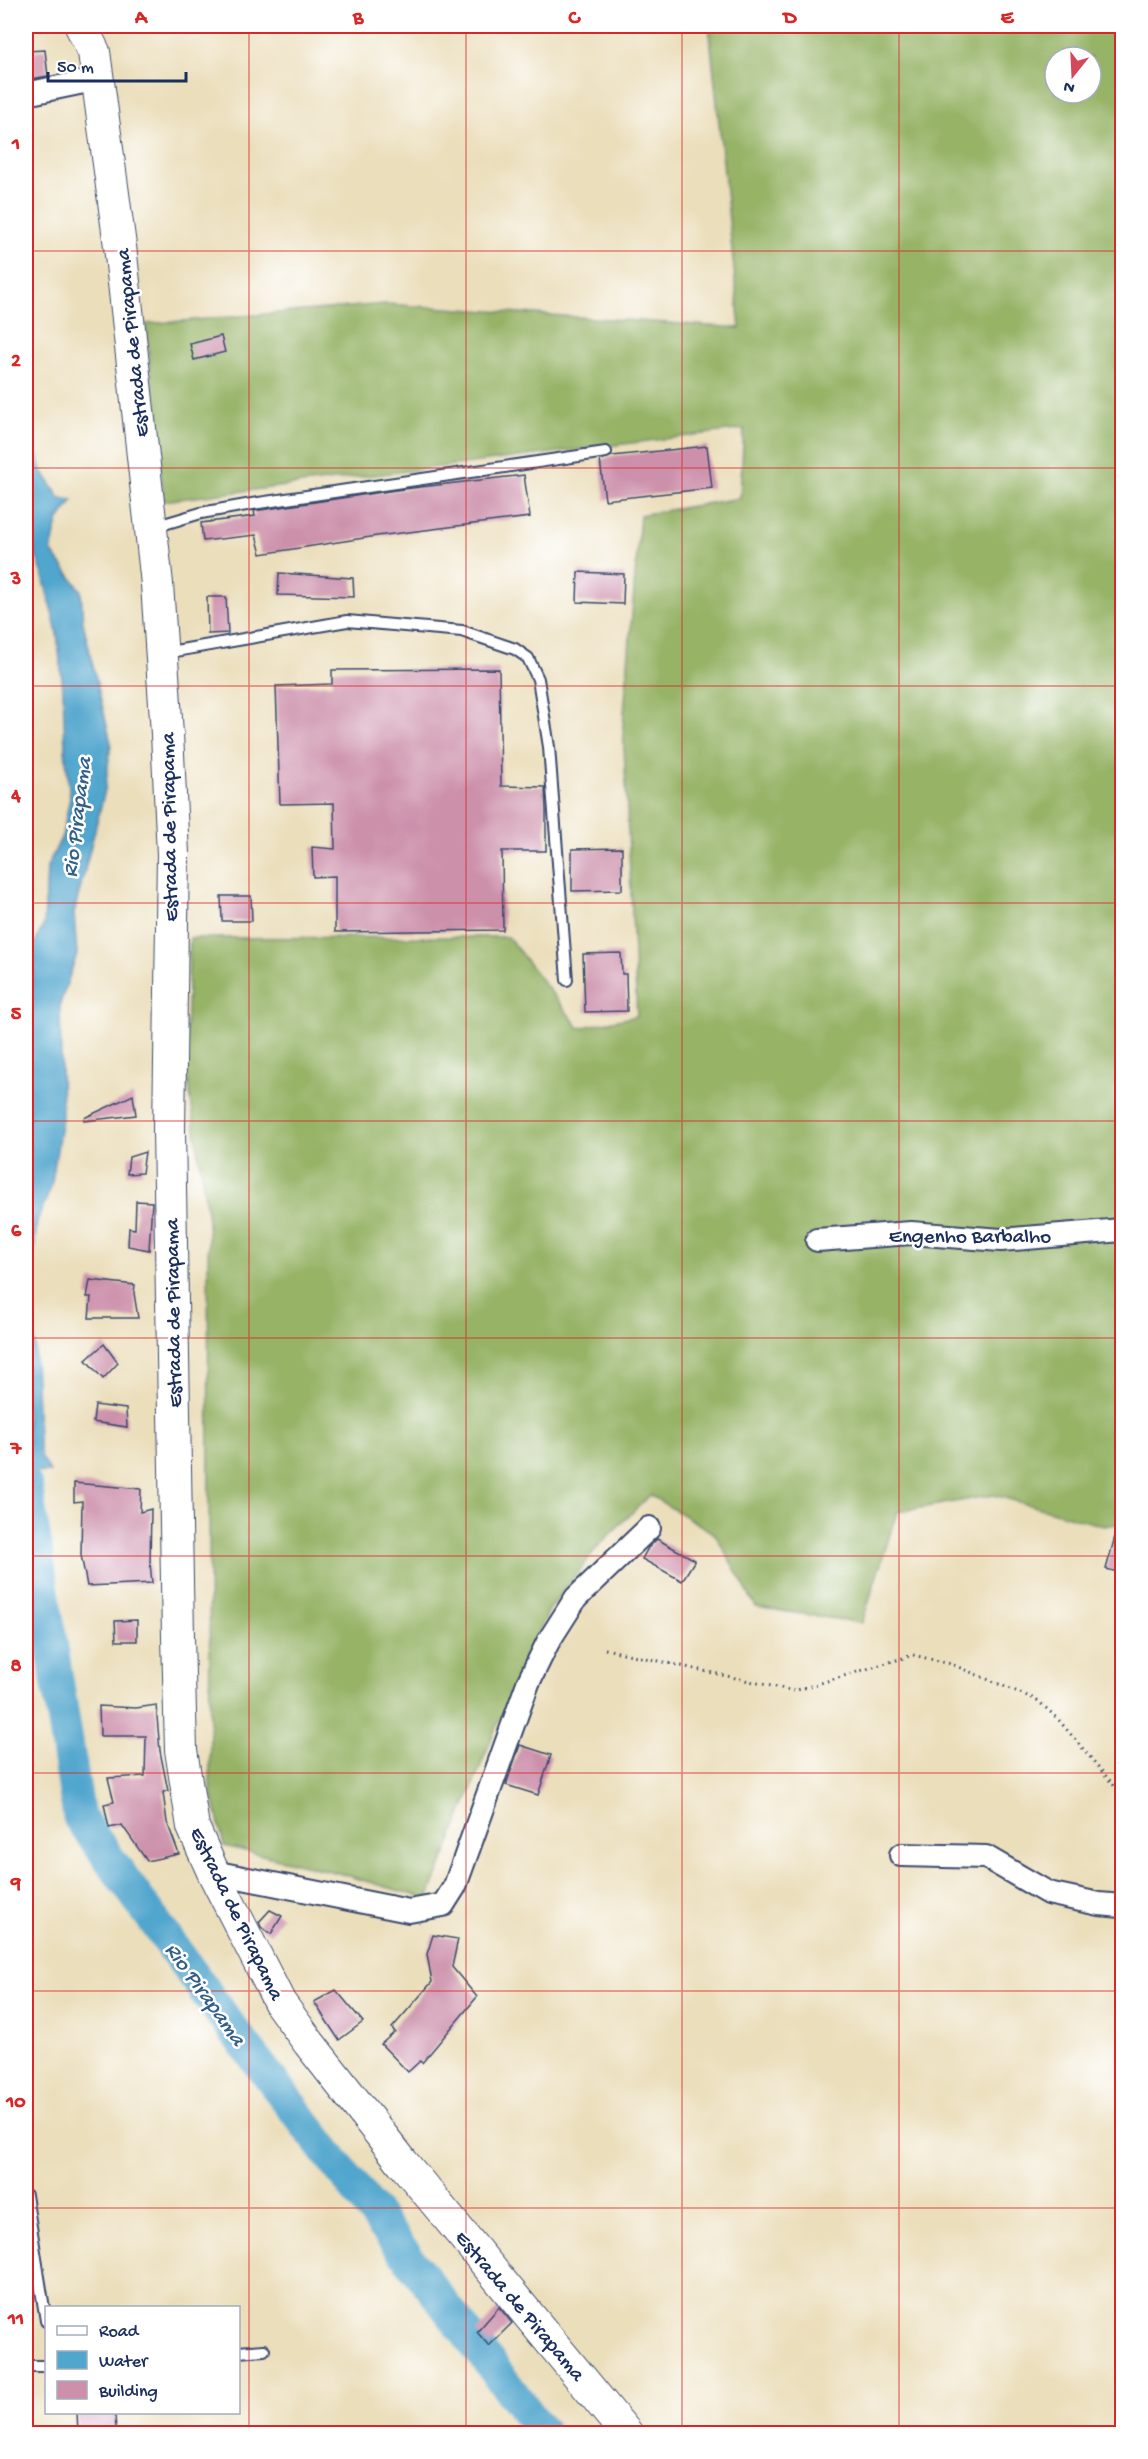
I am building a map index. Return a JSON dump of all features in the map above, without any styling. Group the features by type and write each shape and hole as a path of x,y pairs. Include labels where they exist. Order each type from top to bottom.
{"main road":[{"name":"Estrada de Pirapama","path":"93,45 120,246 151,528 173,854 169,1131 181,1750 194,1827 213,1872 280,2003 402,2163 627,2433"}],"street":[{"path":"26,94 93,45"},
{"name":"Engenho Barbalho","path":"817,1240 911,1233 1001,1240 1122,1230"},
{"path":"213,1872 409,1911 442,1905 455,1886 528,1683 548,1642 576,1598 649,1528"},
{"path":"901,1855 986,1857 1048,1893 1099,1904 1122,1906"}],"lane":[{"path":"151,528 201,513 252,504 606,452"},
{"path":"161,653 347,621 462,631 515,649 528,658 538,680 549,747 567,980"},
{"path":"26,2195 45,2315"},
{"path":"240,2352 264,2350"},
{"path":"26,2366 45,2366"}],"path":[{"path":"605,1649 794,1691 914,1655 951,1664 1037,1700 1057,1718 1122,1795"}],"green space":[{"path":"709,26 1122,26 1122,1523 1104,1526 994,1495 897,1512 862,1623 756,1607 715,1534 650,1495 599,1545 549,1610 494,1732 428,1899 338,1873 224,1846 210,1785 208,1220 185,1058 190,938 508,937 579,1028 637,1016 623,726 640,515 740,498 744,429 164,501 146,324 386,304 740,328"}],"water":[{"path":"26,421 42,471 60,498 73,500 58,521 51,551 81,590 83,622 111,743 105,790 74,913 77,954 60,1004 62,1118 51,1188 37,1221 32,1271 38,1438 41,1457 50,1472 26,1473 26,1015 35,942 44,924 47,867 62,836 70,798 57,633 42,572 26,528"}],"building":[{"path":"45,50 48,76 26,80 26,51"},
{"path":"221,336 225,352 194,360 190,344"},
{"path":"707,446 712,488 605,500 600,460 612,456"},
{"path":"524,475 530,517 377,536 261,554 256,535 203,541 201,523 255,516 254,511 396,490"},
{"path":"578,572 624,574 623,604 577,602"},
{"path":"279,573 353,578 354,597 278,595"},
{"path":"207,597 226,597 228,633 208,634"},
{"path":"499,669 501,786 545,787 546,810 546,851 502,851 503,930 335,932 335,876 313,877 312,847 335,849 334,803 280,804 276,686 332,684 332,670"},
{"path":"622,848 622,890 572,891 572,849"},
{"path":"221,896 251,896 252,921 222,921"},
{"path":"621,953 622,974 626,974 627,1011 585,1012 583,954"},
{"path":"133,1095 136,1115 84,1121 84,1118"},
{"path":"145,1152 142,1173 127,1174 129,1157"},
{"path":"136,1201 152,1202 149,1250 128,1246 129,1228 135,1229"},
{"path":"90,1280 135,1285 138,1318 89,1318 91,1297 87,1297"},
{"path":"104,1344 118,1363 103,1379 86,1360"},
{"path":"95,1405 126,1409 127,1427 93,1422"},
{"path":"74,1483 141,1489 140,1512 151,1509 152,1583 87,1586 81,1555 82,1501 74,1502"},
{"path":"1118,1526 1122,1526 1122,1573 1106,1569"},
{"path":"657,1539 695,1560 682,1581 642,1559"},
{"path":"137,1620 137,1641 116,1641 115,1621"},
{"path":"156,1705 160,1751 168,1791 163,1792 167,1822 179,1854 147,1861 122,1825 109,1828 104,1804 114,1802 108,1778 145,1776 146,1736 100,1736 99,1706 136,1708"},
{"path":"520,1745 551,1755 538,1795 506,1785"},
{"path":"270,1910 282,1916 271,1934 261,1927 259,1922"},
{"path":"433,1935 458,1939 452,1967 477,1997 422,2063 420,2061 408,2072 381,2044 395,2032 392,2028 432,1982 427,1954"},
{"path":"336,1990 363,2022 339,2040 314,2002"},
{"path":"499,2307 512,2323 489,2346 477,2332"},
{"path":"77,2414 115,2414 116,2433 78,2433"}],"waterway":[{"name":"Rio Pirapama","path":"26,1485 79,1817 230,2026 544,2434"}]}
